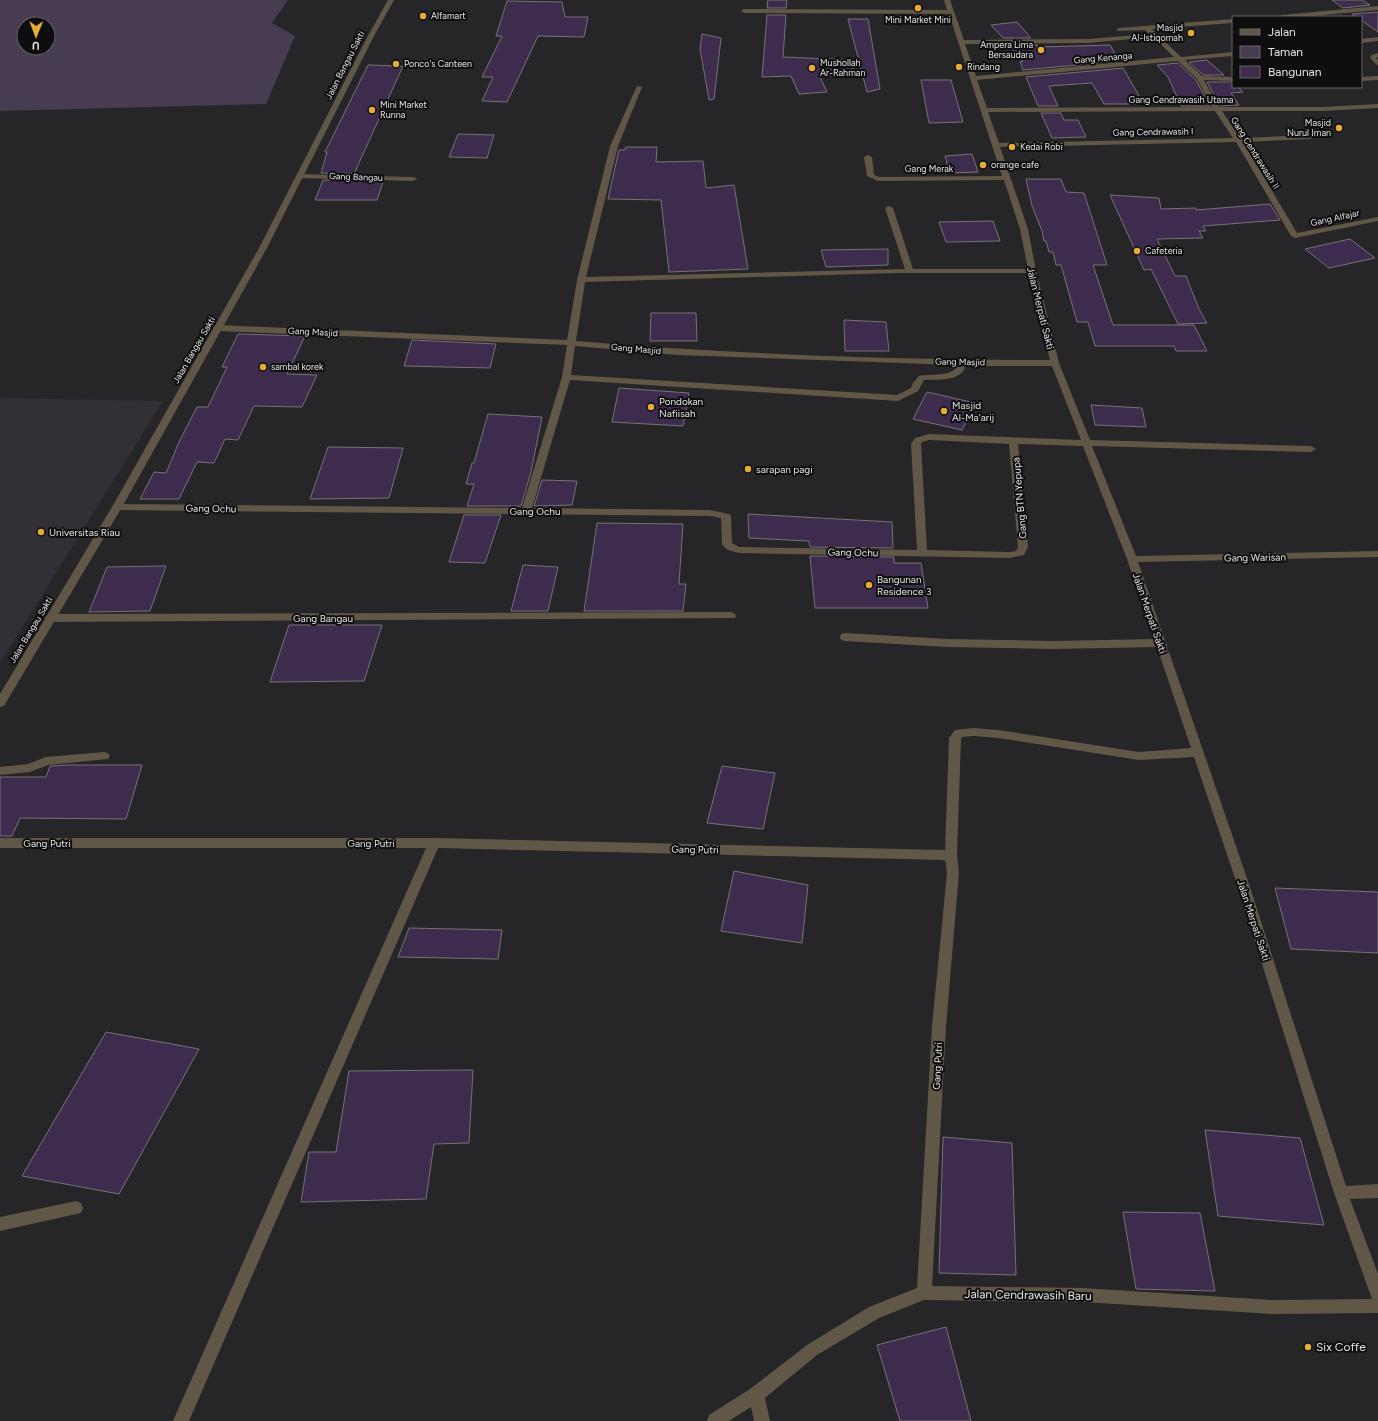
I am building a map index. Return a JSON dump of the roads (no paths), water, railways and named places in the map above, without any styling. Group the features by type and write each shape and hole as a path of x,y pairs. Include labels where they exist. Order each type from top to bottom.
{"street":[{"name":"Jalan Bangau Sakti","path":"0,703 117,507 263,248 372,34 391,0"},
{"name":"Jalan Merpati Sakti","path":"947,0 1024,229 1032,271 1055,363 1085,443 1132,559 1242,881 1341,1193 1378,1295"},
{"path":"1293,16 1378,8"},
{"path":"744,11 952,12"},
{"path":"1111,31 1232,21"},
{"name":"Gang Cendrawasih II","path":"1147,28 1200,78 1217,109 1238,140 1295,236"},
{"path":"1062,40 1075,35 1097,33"},
{"path":"962,42 1088,40 1155,35"},
{"path":"1362,41 1378,39"},
{"name":"Gang Kenanga","path":"974,78 1232,54"},
{"path":"1378,55 1374,56 1373,58 1378,64"},
{"path":"1200,78 1232,79"},
{"path":"1362,79 1378,78"},
{"path":"526,511 566,378 581,280 614,146 639,87"},
{"name":"Gang Cendrawasih Utama","path":"985,110 1322,109 1378,106"},
{"name":"Gang Cendrawasih I","path":"996,145 1310,137"},
{"name":"Gang Merak","path":"868,157 871,176 878,179 1007,178"},
{"name":"Gang Bangau","path":"300,176 413,179"},
{"path":"889,208 910,271"},
{"name":"Gang Alfajar","path":"1295,236 1378,219"},
{"path":"581,280 910,271 1032,271"},
{"name":"Gang Masjid","path":"218,328 572,343 677,352 960,363 1055,363"},
{"path":"566,378 898,398 915,389 917,383 922,378 950,376 959,372 962,368 960,363"},
{"path":"922,553 916,444 918,440 929,437 1013,441 1311,449"},
{"name":"Gang BTN Yepupa","path":"922,553 1010,555 1020,553 1023,547 1013,441"},
{"name":"Gang Ochu","path":"117,507 710,513 726,516 727,544 731,548 739,550 922,553"},
{"name":"Gang Warisan","path":"1132,559 1378,554"},
{"name":"Gang Bangau","path":"50,618 731,616"},
{"path":"845,637 962,643 1053,645 1161,643"},
{"path":"951,855 955,738 959,732 998,734 1139,756 1198,752"},
{"path":"0,771 30,768 46,760 104,756"},
{"name":"Gang Putri","path":"0,843 434,843 951,855 953,873 939,1026 924,1293"},
{"path":"181,1421 333,1070 434,843"},
{"path":"1341,1193 1378,1191"},
{"path":"0,1224 76,1208"},
{"name":"Jalan Cendrawasih Baru","path":"714,1421 756,1395 812,1350 874,1312 924,1293 1083,1295 1273,1307 1378,1306"},
{"path":"756,1395 762,1421"}],"place":[{"name":"Mini Market Mini","path":"918,8"},
{"name":"Alfamart","path":"423,16"},
{"name":"Masjid Al-Istiqomah","path":"1191,33"},
{"name":"Ampera Lima Bersaudara","path":"1041,50"},
{"name":"Ponco's Canteen","path":"396,64"},
{"name":"Rindang","path":"959,67"},
{"name":"Mushollah Ar-Rahman","path":"812,68"},
{"name":"Mini Market Runna","path":"372,110"},
{"name":"Masjid Nurul Iman","path":"1339,128"},
{"name":"Kedai Robi","path":"1012,147"},
{"name":"orange cafe","path":"983,165"},
{"name":"Cafeteria","path":"1137,251"},
{"name":"sambal korek","path":"263,367"},
{"name":"Pondokan Nafiisah","path":"651,407"},
{"name":"Masjid Al-Ma'arij","path":"944,411"},
{"name":"sarapan pagi","path":"748,469"},
{"name":"Universitas Riau","path":"41,532"},
{"name":"Bangunan Residence 3","path":"869,585"},
{"name":"Six Coffe","path":"1308,1347"}]}
